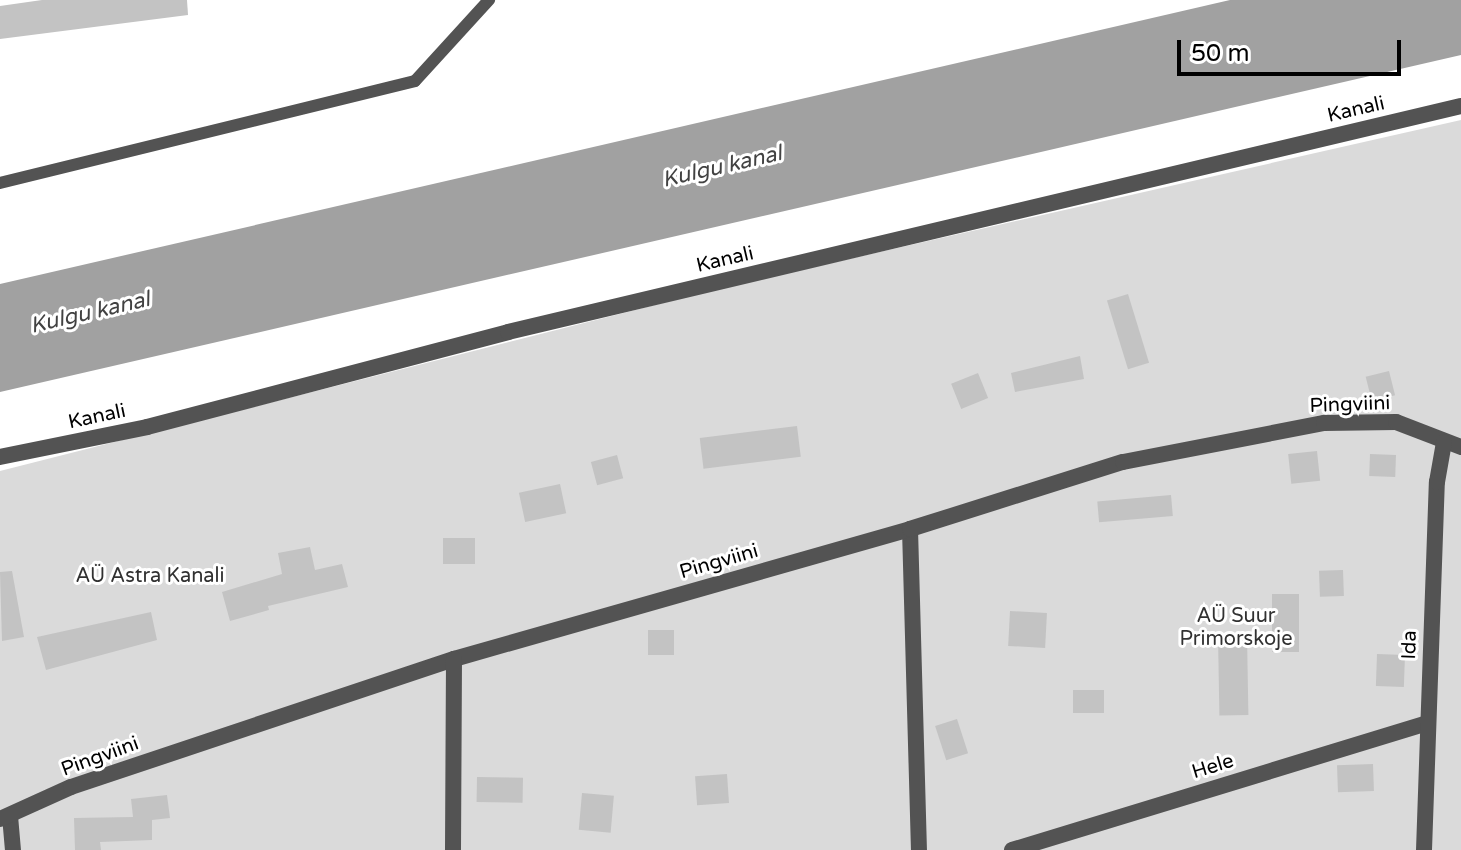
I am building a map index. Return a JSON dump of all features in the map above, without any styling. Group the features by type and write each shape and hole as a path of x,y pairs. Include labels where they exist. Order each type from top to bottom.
{"street":[{"name":"Kanali","path":"0,457 147,427 508,332 1461,106"},
{"name":"Pingviini","path":"5,817 71,787 454,659 910,529 1123,462 1324,423 1396,422 1453,445"},
{"name":"Ida","path":"1424,850 1437,482 1453,445"},
{"path":"910,529 919,850"},
{"path":"453,850 454,659"},
{"name":"Hele","path":"1012,850 1427,723"},
{"path":"5,817 13,850"}],"lane":[{"path":"0,183 415,81 489,0"}],"green space":[{"path":"1461,120 1461,850 0,850 0,471 730,286"}],"water":[{"name":"Kulgu kanal","path":"1230,0 1461,0 1461,55 0,392 0,284"}],"building":[{"path":"42,0 187,0 188,15 0,39 0,6"},
{"path":"1128,294 1149,363 1128,369 1107,300"},
{"path":"1080,356 1084,379 1015,392 1011,373"},
{"path":"1389,371 1395,395 1372,401 1366,377"},
{"path":"978,373 988,398 961,409 951,384"},
{"path":"797,426 801,457 704,469 700,438"},
{"path":"1317,451 1320,481 1291,484 1288,454"},
{"path":"1370,454 1396,455 1395,477 1369,476"},
{"path":"617,455 623,478 597,485 591,462"},
{"path":"560,484 566,513 525,522 519,493"},
{"path":"1171,495 1173,516 1099,522 1097,501"},
{"path":"443,538 475,538 475,564 443,564"},
{"path":"310,547 315,570 342,564 348,587 268,606 269,610 230,621 222,592 282,574 278,553"},
{"path":"1343,570 1344,596 1320,597 1319,571"},
{"path":"12,571 24,637 2,641 0,572"},
{"path":"1272,594 1299,594 1299,652 1272,652"},
{"path":"1010,611 1047,613 1045,648 1008,646"},
{"path":"151,612 157,640 46,670 37,637"},
{"path":"648,630 674,630 674,655 648,655"},
{"path":"1247,635 1248,715 1219,715 1218,636"},
{"path":"1377,654 1405,655 1404,687 1376,686"},
{"path":"1073,690 1104,690 1104,713 1073,713"},
{"path":"957,719 968,753 946,760 935,726"},
{"path":"1373,764 1374,791 1338,792 1337,765"},
{"path":"727,774 729,803 697,805 695,776"},
{"path":"477,777 523,778 523,803 477,802"},
{"path":"582,793 614,796 611,833 579,830"},
{"path":"167,795 170,818 152,820 152,840 100,842 101,850 75,850 74,818 133,817 131,799"}],"park label":[{"name":"AÜ Astra Kanali","path":"150,576"},
{"name":"AÜ Suur Primorskoje","path":"1236,628"}]}
